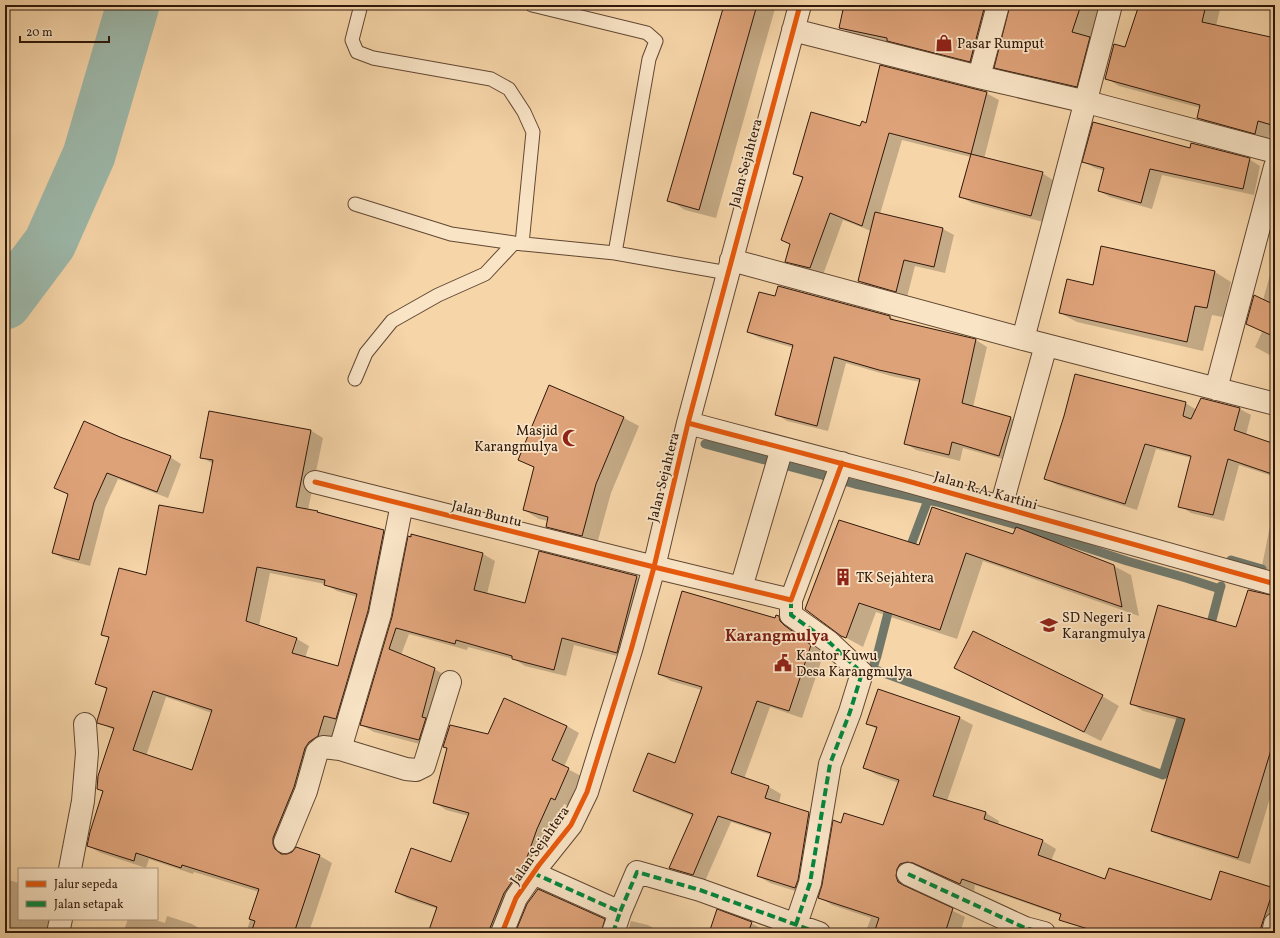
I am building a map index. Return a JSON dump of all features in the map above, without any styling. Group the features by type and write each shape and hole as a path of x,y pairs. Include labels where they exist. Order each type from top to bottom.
{"street":[{"name":"Jalan Sejahtera","path":"502,933 516,898 533,873 571,824 587,792 631,650 654,567 688,423 800,5"},
{"path":"979,77 998,5"},
{"path":"1023,339 1087,102 1111,5"},
{"path":"793,30 979,77 1087,102 1275,152"},
{"path":"1216,389 1275,167"},
{"path":"729,267 1023,339 1275,404"},
{"path":"1002,507 1046,345"},
{"name":"Jalan R.A. Kartini","path":"688,423 1002,507 1275,584"},
{"path":"741,588 782,449"},
{"path":"795,929 810,883 830,764 850,712 862,673 829,642 791,615 791,600 842,465"},
{"name":"Jalan Buntu","path":"315,482 791,600"},
{"path":"340,749 380,614 402,504"},
{"path":"285,842 306,791 317,752 323,747 340,749 406,769 416,770 424,766 450,682"},
{"path":"70,868 83,802 87,753 85,724"},
{"path":"613,933 620,912 638,872 700,890 795,929 819,933"},
{"path":"533,873 620,912"},
{"path":"908,874 1026,928 1044,933"},
{"path":"58,933 61,920"},
{"path":"1273,933 1275,924"}],"lane":[{"path":"355,379 366,353 392,321 438,295 485,274 518,244 533,132 524,112 509,89 490,79 373,58 357,52 352,40 361,5"},
{"path":"532,5 647,33 656,41 649,59 615,253"},
{"path":"355,204 451,234 518,244 615,253 729,267"}],"building":[{"path":"724,5 757,5 699,210 667,201"},
{"name":"Pasar Rumput","path":"844,5 985,5 970,62 887,41 887,38 839,28"},
{"path":"1010,5 1081,5 1072,32 1090,37 1077,87 994,68"},
{"path":"1139,5 1206,5 1202,22 1275,38 1275,126 1258,121 1255,134 1197,118 1200,105 1105,79 1114,44 1125,47"},
{"path":"880,65 987,92 971,154 889,133 862,226 830,213 810,268 785,262 790,244 781,240 803,177 793,174 811,112 860,126 862,121 866,123"},
{"path":"1093,122 1190,148 1191,143 1250,158 1243,189 1150,169 1141,203 1098,191 1104,168 1082,162"},
{"path":"971,154 1043,172 1031,216 959,197"},
{"path":"875,212 943,228 934,267 904,260 896,292 858,281"},
{"path":"1101,246 1215,271 1207,308 1195,306 1187,342 1059,313 1067,279 1093,285"},
{"path":"778,286 890,316 890,319 976,339 962,403 1011,417 999,456 952,442 949,455 904,444 920,379 879,370 834,357 817,426 775,415 793,345 747,332 759,292 775,296"},
{"path":"1254,295 1275,305 1275,337 1246,324"},
{"path":"1075,374 1186,402 1183,416 1191,419 1201,398 1240,408 1234,430 1275,444 1275,475 1228,459 1213,515 1178,507 1191,456 1145,444 1125,504 1044,479 1064,416"},
{"name":"Masjid Karangmulya","path":"549,385 624,417 596,484 582,536 546,527 548,517 523,510 534,467 518,460"},
{"path":"209,411 311,430 296,507 318,511 317,512 384,530 368,611 336,719 324,716 318,736 309,742 305,748 294,787 273,838 275,849 281,854 292,852 296,847 320,855 294,933 251,933 255,921 249,919 259,889 182,865 181,868 136,853 134,861 87,846 103,791 97,789 98,776 114,728 97,723 107,688 95,684 109,637 101,635 119,568 146,575 159,505 203,513 213,460 200,458","holes":["257,567 325,580 324,585 357,594 338,666 292,653 297,638 246,621","153,691 212,710 192,770 133,750"]},
{"path":"84,421 120,437 171,456 157,492 107,473 94,502 79,560 52,553 68,494 54,488"},
{"path":"932,507 1013,534 1016,527 1114,565 1122,607 966,553 940,630 859,603 846,638 841,636 805,609 839,520 919,545"},
{"path":"411,534 483,553 474,590 525,603 539,551 637,576 617,653 562,638 554,670 512,659 512,656 456,640 455,644 396,628 389,649 435,668 422,717 426,718 419,740 360,725 392,617 408,536 411,537"},
{"path":"1248,590 1275,596 1275,737 1238,858 1151,831 1185,719 1130,704 1158,605 1236,627"},
{"path":"682,591 775,618 776,615 779,616 780,621 784,625 811,645 789,711 757,701 731,773 769,786 765,798 809,812 798,880 795,888 757,876 771,833 718,816 693,875 669,868 693,814 633,791 648,753 675,763 702,687 658,674"},
{"path":"973,631 1103,695 1084,732 954,668"},
{"path":"878,689 960,717 933,796 986,812 984,819 1043,840 1038,855 1105,879 1109,868 1211,900 1220,871 1274,888 1259,933 1101,933 1059,920 1061,914 962,879 960,884 913,863 907,862 900,864 897,869 896,876 898,882 953,908 945,933 874,933 879,918 818,898 822,885 833,820 841,823 844,813 883,825 899,780 863,768 877,727 866,724"},
{"path":"504,698 567,726 552,760 569,768 555,800 551,798 537,829 525,863 504,893 490,928 490,933 428,933 437,907 395,892 411,848 451,862 469,813 433,803 447,748 443,747 450,725 488,734"},
{"path":"538,889 605,919 601,933 515,933 527,904"},
{"path":"717,909 752,922 748,933 709,933"}],"waterway":[{"path":"5,303 50,243 89,155 133,5"},
{"path":"705,444 855,484 937,502 1024,527 1127,561 1220,589 1221,586"},
{"path":"908,553 928,500"},
{"path":"1231,560 1262,569"},
{"path":"1209,631 1220,589"},
{"path":"871,673 877,656 891,601"},
{"path":"873,669 1163,775 1185,706"}],"marked path":[{"path":"791,600 791,615 829,642 862,673 850,712 830,764 810,883 793,933"},
{"path":"533,873 620,912 637,872 700,890 819,933"},
{"path":"908,874 1025,928 1044,933"},
{"path":"613,933 620,912"}],"cycle path":[{"path":"502,933 516,898 539,865 571,825 587,792 631,650 654,567 688,423 800,5"},
{"path":"688,423 904,480 1275,584"},
{"path":"315,482 791,600 842,463"}],"place":[{"name":"Pasar Rumput","path":"944,43"},
{"name":"Masjid Karangmulya","path":"571,438"},
{"name":"TK Sejahtera","path":"843,577"},
{"name":"SD Negeri 1 Karangmulya","path":"1049,625"},
{"name":"Kantor Kuwu Desa Karangmulya","path":"783,663"}],"district":[{"name":"Karangmulya","path":"777,635"}]}
